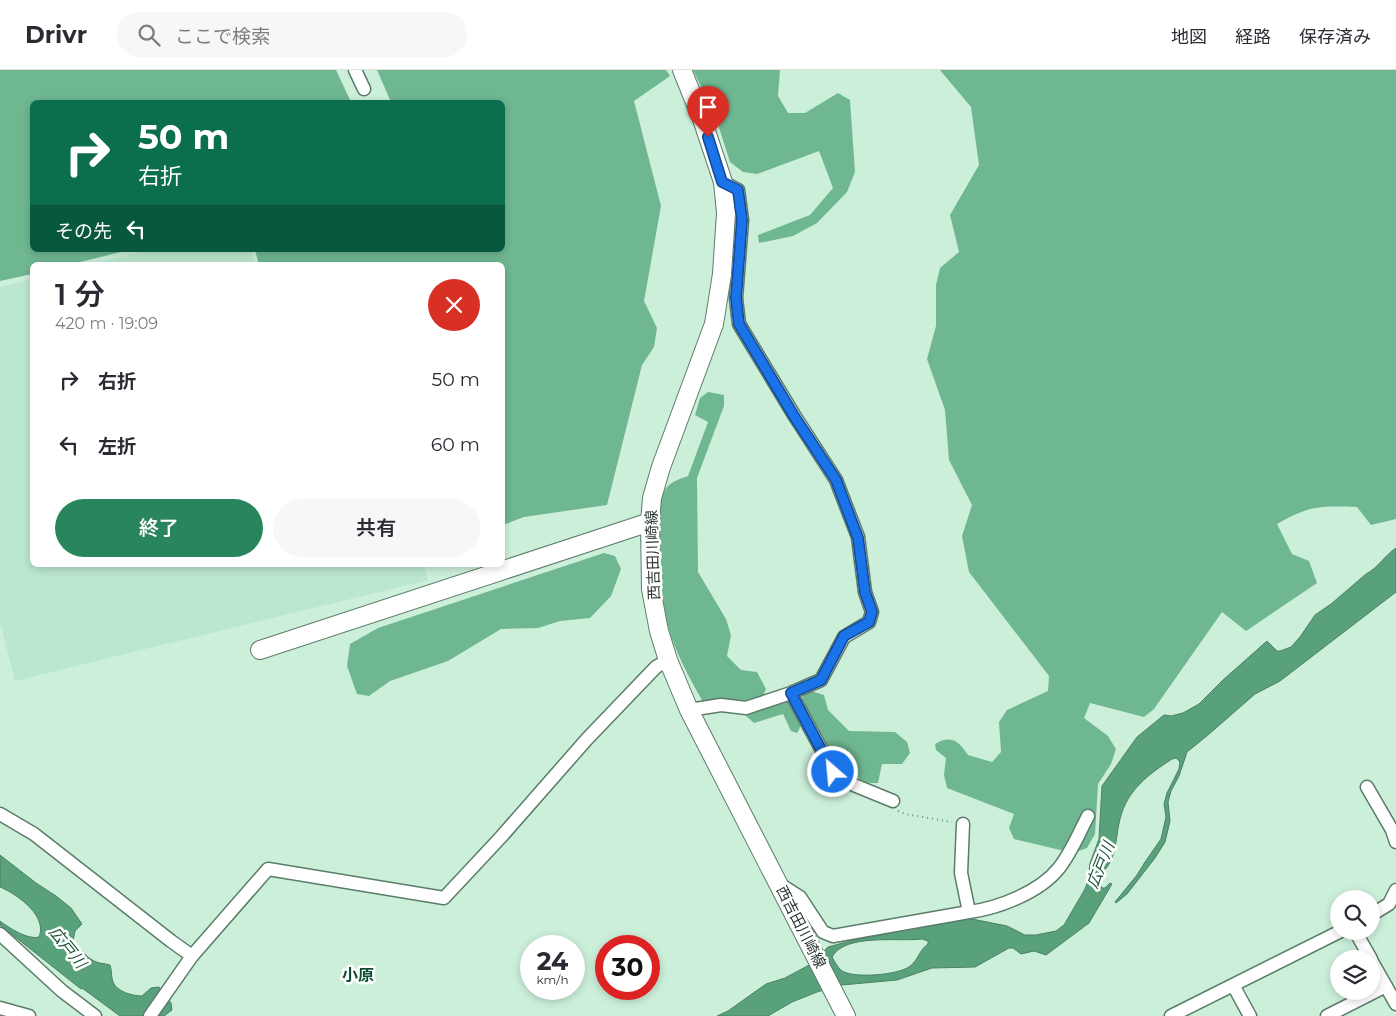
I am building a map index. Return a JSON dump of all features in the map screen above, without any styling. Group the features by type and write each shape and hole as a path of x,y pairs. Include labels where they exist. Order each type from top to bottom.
{"main road":[{"name":"西吉田川崎線","path":"682,70 703,122 722,182 726,213 722,274 714,324 660,467 652,498 650,522 651,589 659,631 668,660 689,710 846,1016"},
{"path":"260,650 650,522"}],"street":[{"path":"355,70 364,89"},
{"path":"689,710 721,705 746,708 791,693 821,680 844,636 869,622 872,612 865,592 858,538 836,480 794,416 739,324 736,298 742,220 738,190 722,182"},
{"path":"150,1016 192,956 268,869 444,898 501,838 587,739 656,667 668,660"},
{"path":"791,693 833,772 849,783 893,801"},
{"path":"1367,787 1392,830 1396,842"},
{"path":"0,814 34,834 192,956"},
{"path":"778,883 800,897 820,929 833,936 989,909 1025,894 1052,876 1062,865 1088,816"},
{"path":"963,824 961,873 969,912"},
{"path":"1380,910 1389,904 1396,890"},
{"path":"0,934 62,991 95,1016"},
{"path":"1171,1016 1330,936"},
{"path":"1380,975 1396,1004"},
{"path":"1233,984 1250,1016"},
{"path":"1327,1016 1386,986"},
{"path":"0,1008 29,1016"}],"path":[{"path":"893,801 894,808 905,814 963,824"}],"shaded area":[{"path":"0,70 336,70 350,100 30,100 30,252 121,252 80,262 30,262 30,274 0,281"},
{"path":"377,70 666,70 670,76 634,101 661,206 644,301 657,328 654,347 642,365 607,505 524,517 505,524 505,262 258,262 256,252 505,252 505,100 390,100"},
{"path":"693,70 780,70 778,96 788,113 805,113 838,93 850,100 855,172 847,192 817,223 793,236 759,243 758,235 810,215 833,188 819,151 757,174 743,172 730,162 715,115"},
{"path":"940,70 1396,70 1396,519 1371,525 1357,507 1324,507 1298,513 1277,524 1292,554 1309,561 1317,583 1246,631 1222,612 1154,709 1144,717 1090,703 1084,718 1108,736 1116,749 1111,764 1098,784 1095,834 1087,848 1073,853 1014,839 1009,828 1014,814 947,788 944,775 946,758 936,750 935,744 941,741 954,740 968,755 992,762 1001,752 999,722 1007,710 1048,691 1049,676 969,572 962,536 972,505 949,460 945,410 927,359 936,326 936,285 940,268 959,252 950,215 979,165 971,107"},
{"path":"141,252 252,252 254,262 100,262"},
{"path":"30,280 30,567 425,567 428,580 15,681 0,626 0,287"},
{"path":"708,392 724,395 724,406 697,478 698,572 726,619 731,635 727,656 741,670 757,672 766,689 762,698 747,703 703,702 674,645 663,600 660,562 661,503 668,486 674,481 688,476 708,422 695,415 700,398"},
{"path":"604,553 615,556 621,569 611,596 590,618 560,621 538,628 501,629 448,661 390,681 369,696 357,694 347,666 350,644 378,628"},
{"path":"811,691 824,695 828,710 849,731 895,732 907,742 910,753 902,764 882,764 878,783 861,780 844,760 837,761 828,753 802,702 803,696"},
{"path":"783,699 792,702 801,721 797,733 791,731 783,714 754,723 746,716 749,710"}],"water":[{"name":"広戸川","path":"1396,548 1396,592 1280,681 1255,694 1187,752 1168,802 1170,821 1165,842 1127,894 1116,903 1161,839 1166,817 1164,804 1167,793 1179,769 1180,762 1176,758 1172,759 1147,777 1133,791 1123,809 1112,859 1097,879 1102,888 1105,888 1110,883 1112,884 1089,923 1046,955 1034,951 1021,954 1013,948 1009,948 975,967 932,968 897,980 842,985 817,992 792,1002 768,1016 717,1016 728,1011 766,984 785,978 811,964 828,947 850,941 967,918 1007,926 1025,935 1056,931 1064,925 1088,881 1090,863 1099,839 1102,786 1137,737 1164,715 1171,716 1183,713 1199,704 1267,641 1277,651 1291,647 1315,615 1331,604","holes":["922,939 928,941 928,944 909,967 886,974 850,974 842,971 832,957 839,949 848,944 873,940"]},
{"name":"広戸川","path":"0,855 71,908 82,924 75,931 73,941 91,959 98,963 110,965 113,982 118,988 130,994 142,996 151,988 159,987 171,1003 172,1010 164,1016 120,1016 81,989 0,925 0,921 19,933 30,937 39,937 41,929 39,921 29,907 15,895 0,887"}],"district":[{"name":"小原","path":"358,975"}],"route":[{"path":"708,137 722,182 738,190 742,220 736,298 739,324 794,416 836,480 858,538 865,592 872,612 869,622 844,636 821,680 791,693 833,772"}]}
